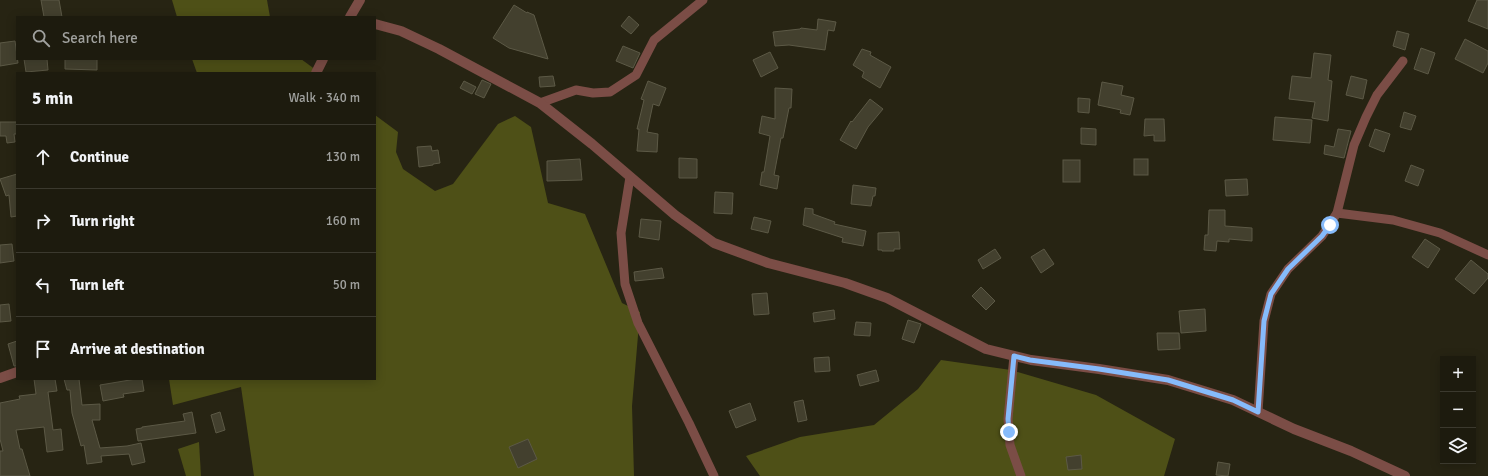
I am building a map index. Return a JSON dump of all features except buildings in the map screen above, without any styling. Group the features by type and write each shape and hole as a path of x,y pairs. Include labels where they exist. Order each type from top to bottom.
{"street":[{"path":"352,16 360,0"},
{"path":"540,103 576,90 592,93 610,92 636,75 654,40 704,0"},
{"path":"376,24 401,31 439,49 540,103 592,144 676,215 714,243 768,264 845,283 887,298 986,349 1030,360 1168,380 1233,400 1294,429 1351,451 1405,476"},
{"path":"316,72 322,60"},
{"path":"1258,412 1264,321 1271,294 1288,269 1322,236 1337,213 1354,145 1366,117 1377,95 1403,61"},
{"path":"630,177 621,233 625,284 638,323 714,476"},
{"path":"1337,213 1393,220 1440,233 1488,255"},
{"path":"1014,356 1008,419 1010,445 1021,476"},
{"path":"0,378 16,372"}],"shaded area":[{"path":"172,0 267,0 270,16 177,16"},
{"path":"192,60 302,60 319,72 197,72"},
{"path":"376,116 398,132 396,152 403,169 435,191 453,184 498,124 515,116 531,127 548,203 585,214 622,303 640,312 632,406 634,476 254,476 241,387 173,405 169,380 376,380"},
{"path":"941,360 1011,370 1096,395 1175,439 1164,476 760,476 746,456 800,437 874,425 918,389"},
{"path":"199,442 201,476 186,476 178,449"}],"route":[{"path":"1009,432 1008,419 1014,356 1030,360 1168,380 1233,400 1258,412 1264,321 1271,294 1288,269 1322,236 1330,225"}]}
